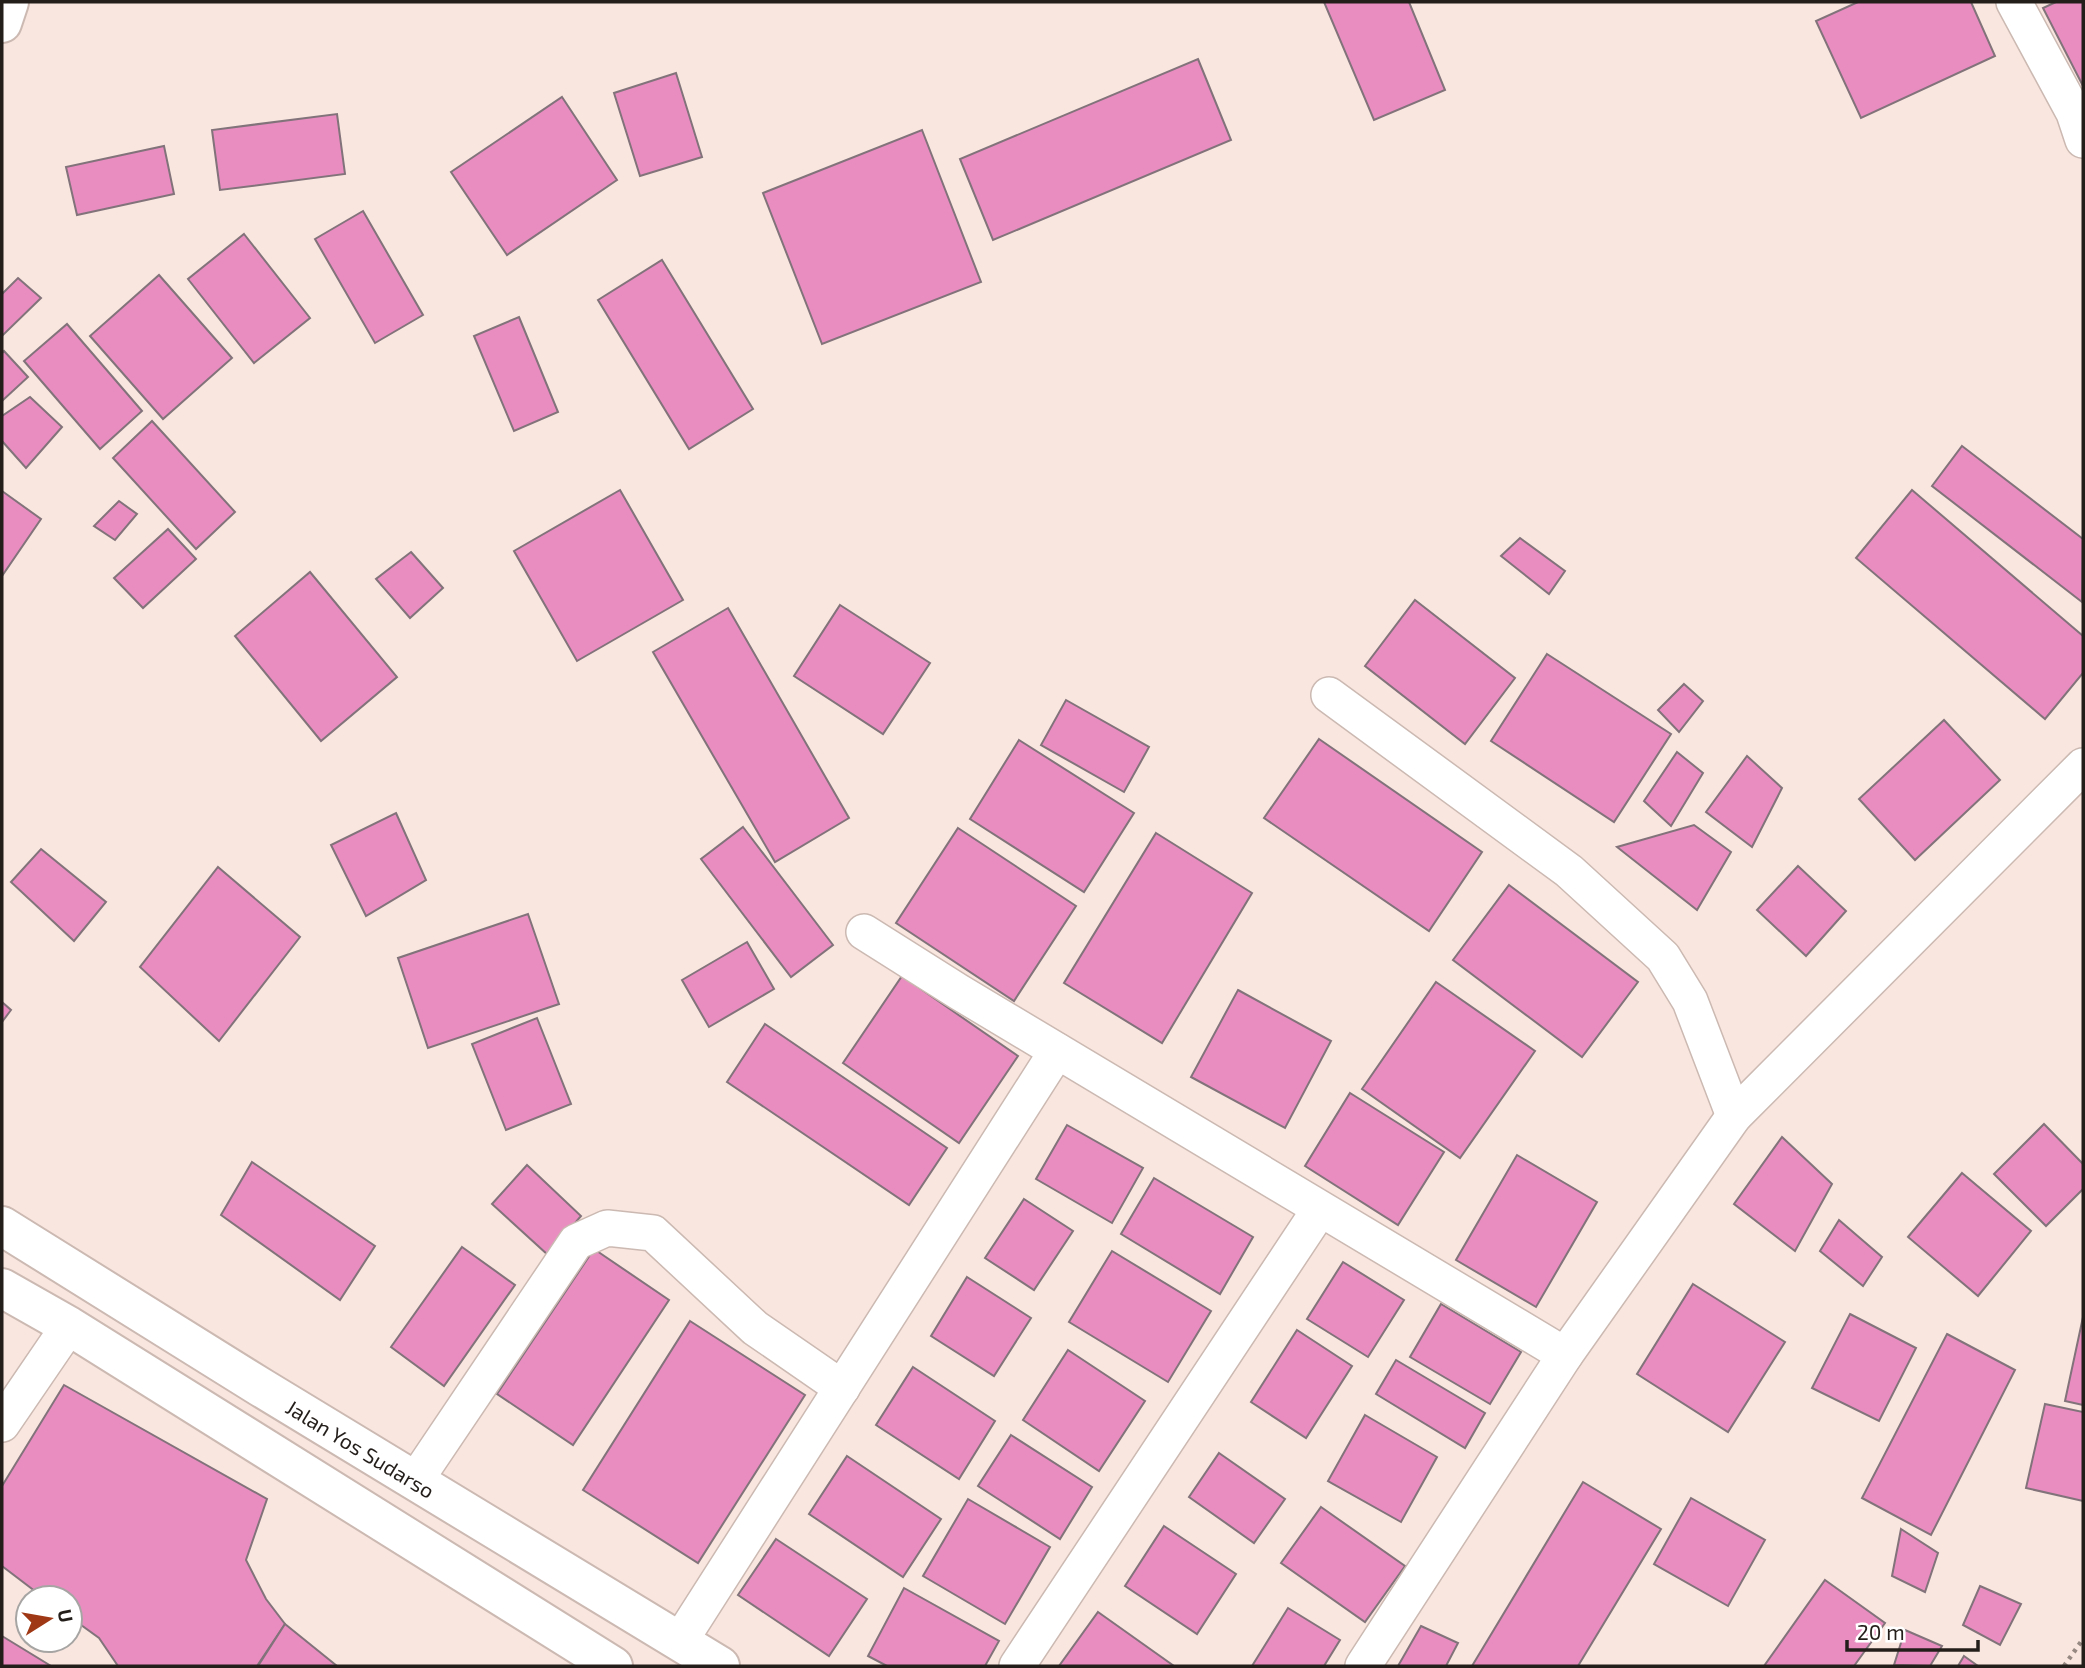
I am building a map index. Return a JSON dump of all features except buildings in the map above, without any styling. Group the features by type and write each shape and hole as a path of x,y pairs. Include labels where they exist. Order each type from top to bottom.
{"main road":[{"path":"2,23 9,2"},
{"name":"Jalan Yos Sudarso","path":"2,1226 720,1666"},
{"path":"2,1288 69,1326 599,1662"}],"street":[{"path":"2014,2 2074,113 2083,140"},
{"path":"1329,695 1569,872 1664,957 1690,1001 1734,1116"},
{"path":"1363,1666 1565,1355 1734,1116 2083,766"},
{"path":"864,932 1057,1051 1565,1355"},
{"path":"680,1642 1057,1051"},
{"path":"1017,1666 1320,1209"},
{"path":"415,1481 576,1242 607,1228 653,1233 754,1328 842,1388"},
{"path":"2,1424 69,1326"}],"path":[{"path":"2064,1666 2083,1639"}]}
